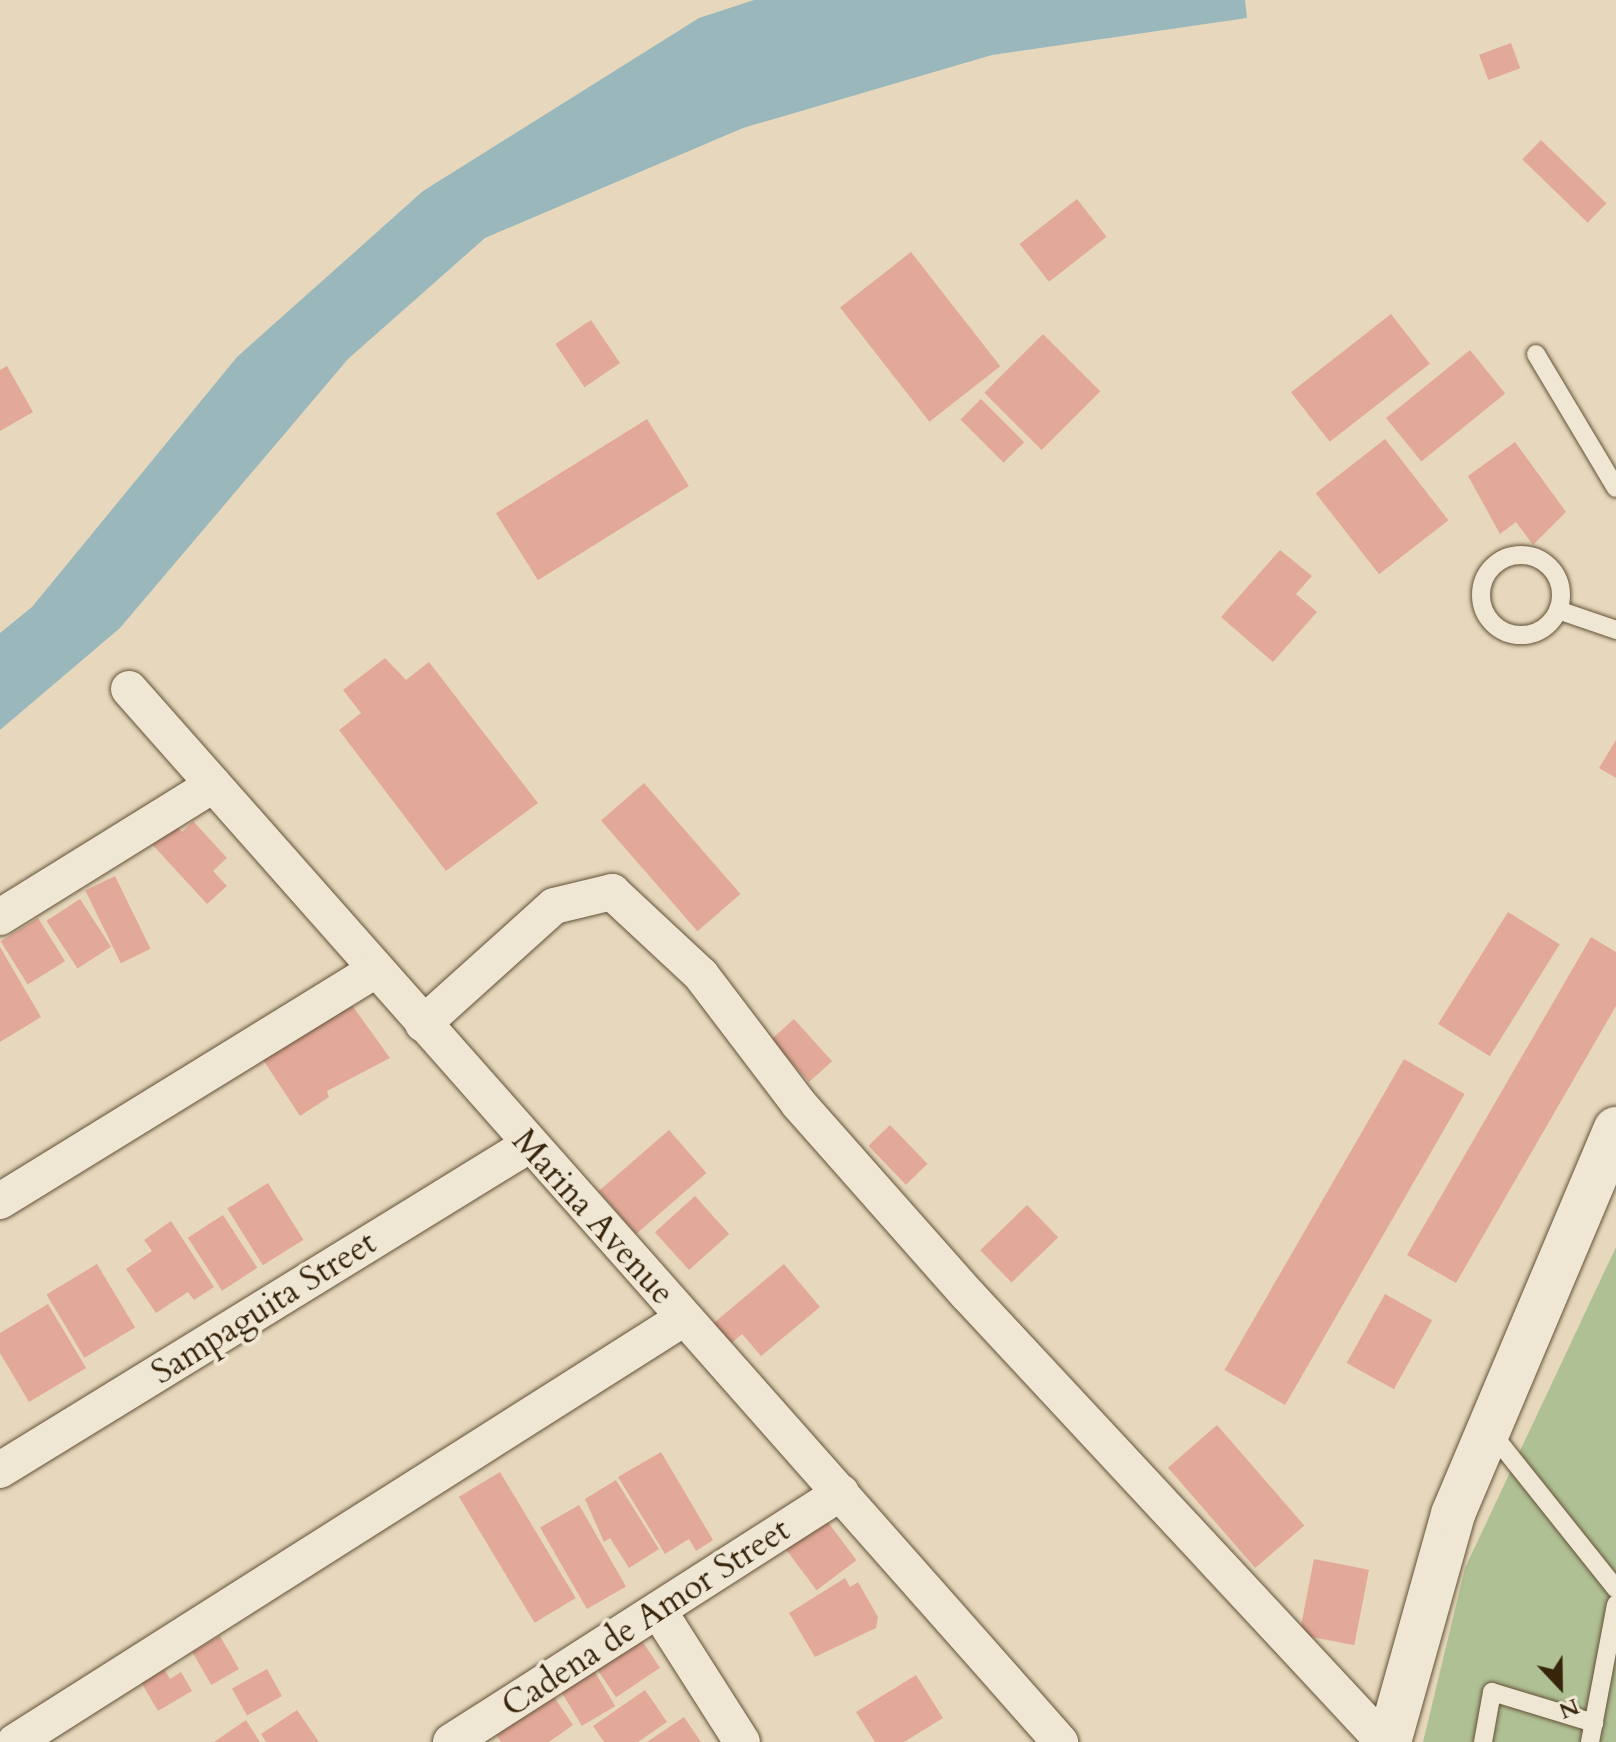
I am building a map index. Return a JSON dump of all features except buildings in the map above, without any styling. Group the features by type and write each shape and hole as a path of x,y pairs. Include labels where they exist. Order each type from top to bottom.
{"street":[{"name":"Marina Avenue","path":"129,689 1060,1742"},
{"path":"0,917 213,785"},
{"path":"423,1024 554,906 612,892 701,975 798,1103 958,1284 1386,1742"},
{"path":"0,1201 376,970"},
{"path":"1386,1742 1453,1514 1616,1129"},
{"name":"Sampaguita Street","path":"0,1470 529,1145"},
{"path":"15,1742 684,1318"},
{"name":"Cadena de Amor Street","path":"453,1742 841,1493"},
{"path":"658,1610 742,1742"}],"lane":[{"path":"1536,354 1616,488"},
{"path":"1533,557 1560,584 1558,610 1541,630 1504,631 1486,614 1486,576 1506,558 1533,557"},
{"path":"1558,610 1616,630"},
{"path":"1488,1429 1616,1589"},
{"path":"1483,1742 1492,1692 1592,1733 1616,1604"}],"green space":[{"path":"1616,1247 1616,1742 1423,1742 1465,1568"}],"water":[{"path":"754,0 1245,0 1247,18 992,55 743,128 485,238 348,359 120,628 0,730 0,633 32,607 237,357 423,191 699,18"}]}
